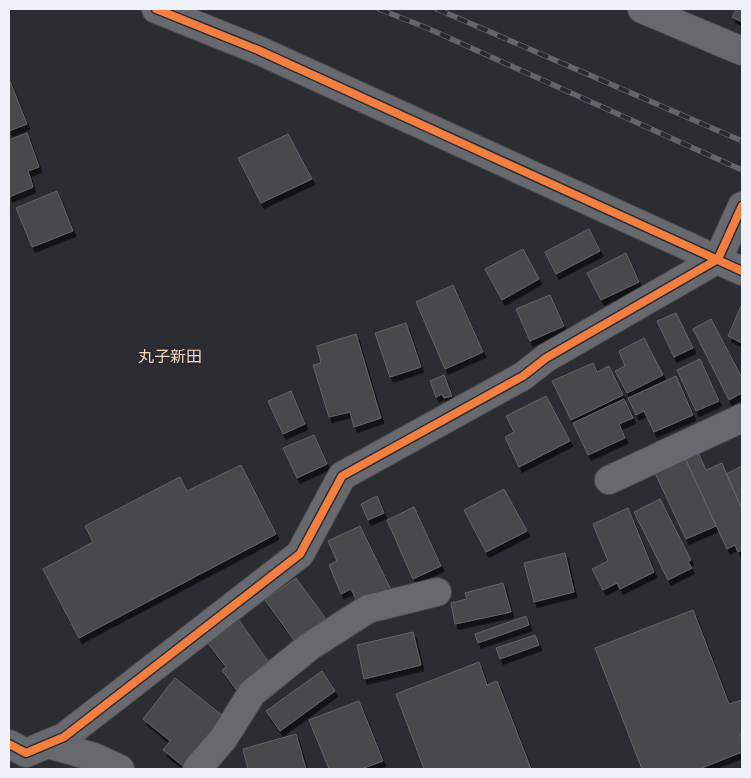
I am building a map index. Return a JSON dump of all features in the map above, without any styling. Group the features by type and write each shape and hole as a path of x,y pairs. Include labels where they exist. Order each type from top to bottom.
{"street":[{"path":"156,9 258,50 742,271"},
{"path":"642,9 742,51"},
{"path":"9,744 26,753 64,737 300,554 342,476 523,376 546,358 718,259 742,206"},
{"path":"609,480 742,418"},
{"path":"197,769 224,739 252,693 310,646 368,609 437,592"},
{"path":"48,744 94,757 120,769"}],"building":[{"path":"737,9 742,9 742,22 732,17"},
{"path":"9,79 27,124 9,131"},
{"path":"27,133 39,167 28,171 33,187 9,197 9,140"},
{"path":"288,134 312,179 261,203 238,158"},
{"path":"57,191 73,231 32,247 16,208"},
{"path":"589,229 600,251 556,274 545,252"},
{"path":"523,249 539,279 502,300 485,269"},
{"path":"626,253 639,282 601,300 587,273"},
{"path":"453,285 483,352 445,369 416,302"},
{"path":"550,295 564,326 530,341 516,309"},
{"path":"742,304 742,343 728,336"},
{"path":"676,313 693,348 674,357 657,321"},
{"path":"711,319 742,378 742,393 729,400 693,329"},
{"path":"406,323 421,367 390,377 375,333"},
{"path":"356,334 381,418 354,427 350,412 329,417 313,365 321,363 317,346"},
{"path":"644,338 663,375 627,393 615,371 625,366 619,351"},
{"path":"700,359 719,401 696,411 677,370"},
{"path":"593,363 597,372 609,366 623,395 571,420 552,381"},
{"path":"444,375 452,396 444,398 442,394 436,397 430,381"},
{"path":"676,376 693,415 654,432 644,411 636,415 628,398"},
{"path":"291,391 305,424 283,434 268,401"},
{"path":"546,396 570,441 519,467 505,437 514,432 506,416"},
{"path":"624,399 633,418 619,424 625,438 588,455 573,423"},
{"path":"314,435 327,464 297,478 283,448"},
{"path":"698,452 706,470 722,463 742,509 742,550 738,552 735,545 727,549 685,458"},
{"path":"685,458 716,526 686,539 655,473"},
{"path":"241,465 276,534 79,638 43,569 93,542 85,526 180,477 187,491"},
{"path":"742,466 742,509 726,474"},
{"path":"504,489 527,531 486,552 464,510"},
{"path":"377,496 384,513 368,520 361,504"},
{"path":"660,499 691,560 688,562 692,568 668,580 634,512"},
{"path":"414,507 441,566 413,579 387,520"},
{"path":"628,508 654,572 620,589 617,583 603,590 592,569 608,561 593,524"},
{"path":"360,526 393,594 361,609 351,589 341,594 329,565 337,561 328,541"},
{"path":"565,553 574,592 534,602 524,563"},
{"path":"296,578 329,623 298,646 265,600"},
{"path":"503,583 511,612 455,624 451,603 467,599 465,593"},
{"path":"693,610 729,704 742,700 742,733 740,734 742,752 699,769 642,769 595,648"},
{"path":"526,616 529,625 478,643 475,634"},
{"path":"238,619 272,667 237,691 222,670 226,667 207,642"},
{"path":"413,632 421,665 364,679 357,645"},
{"path":"535,635 539,645 500,659 496,648"},
{"path":"479,662 487,685 497,681 531,769 424,769 396,694"},
{"path":"322,671 335,691 280,731 266,711"},
{"path":"175,678 223,716 183,766 163,750 170,741 143,719"},
{"path":"359,701 383,761 361,769 329,769 309,720"},
{"path":"296,734 306,769 248,769 243,749"}],"railway":[{"path":"379,9 427,28 742,170"},
{"path":"437,9 742,141"}],"cycle path":[{"path":"156,9 258,50 742,271"},
{"path":"9,744 26,753 64,737 300,554 342,476 523,376 546,358 718,259 742,206"}],"district":[{"name":"丸子新田","path":"170,356"}]}
